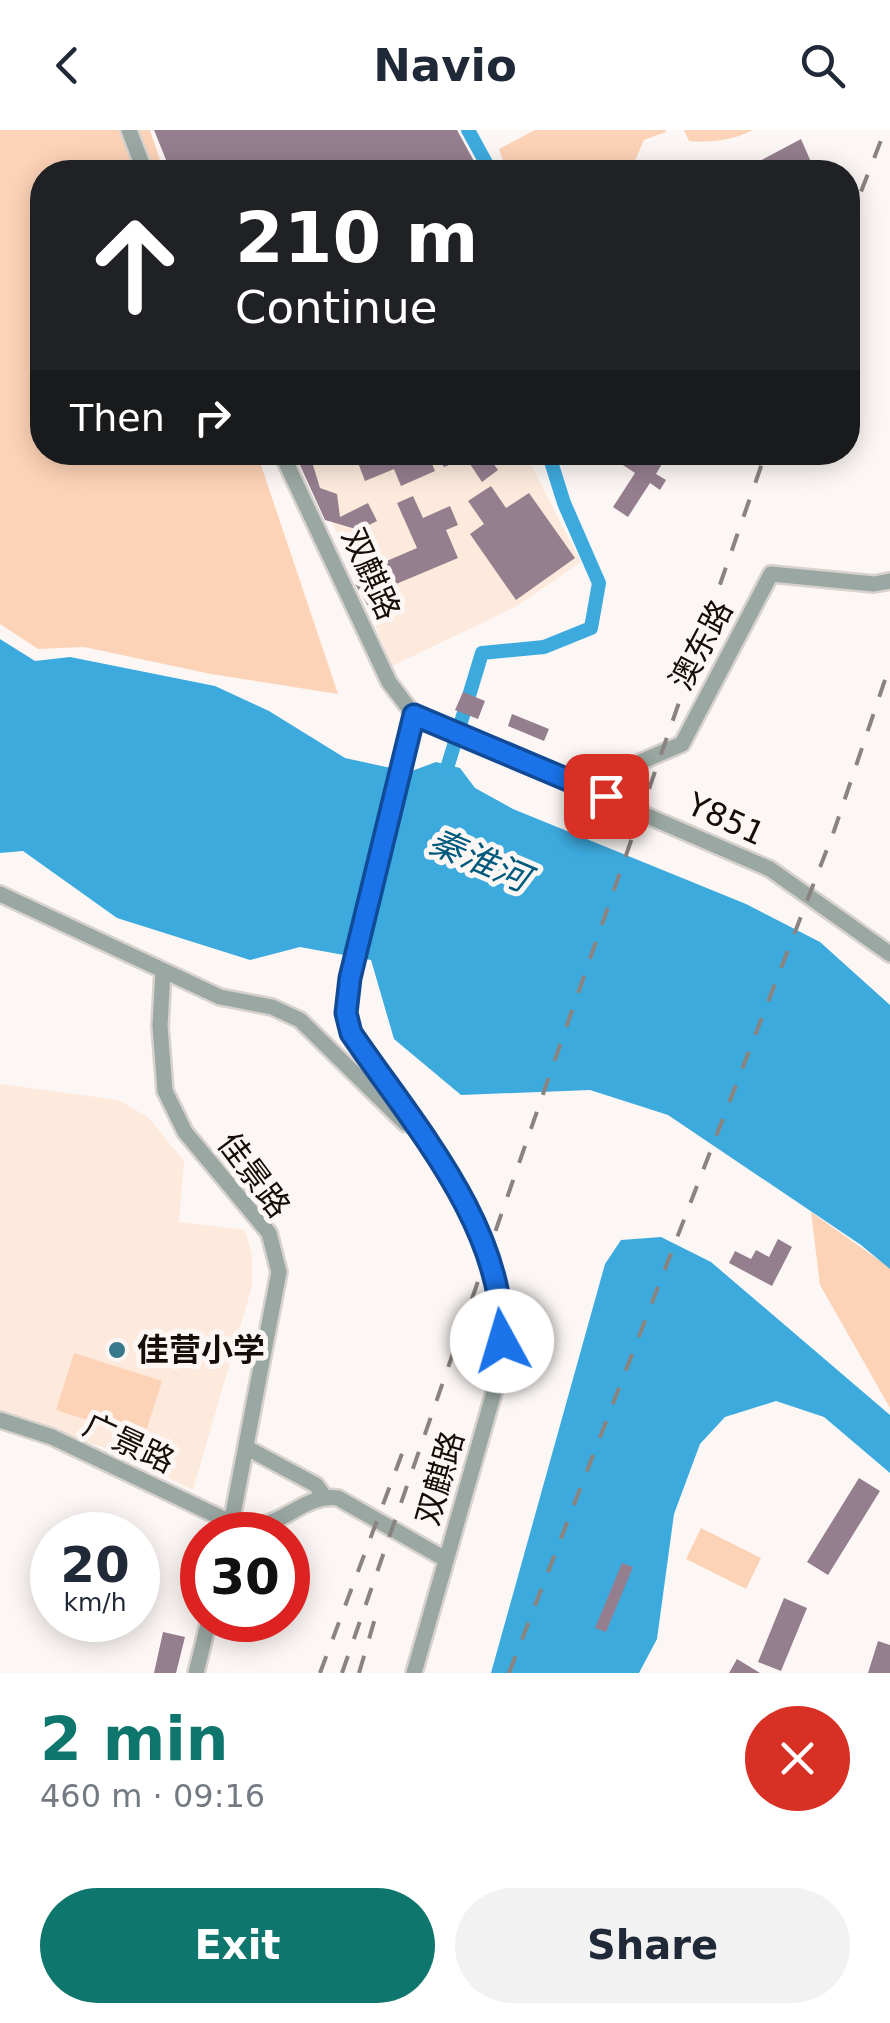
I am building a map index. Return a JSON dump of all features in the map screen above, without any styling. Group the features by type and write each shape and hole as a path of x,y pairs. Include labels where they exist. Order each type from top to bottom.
{"street":[{"path":"129,130 140,160"},
{"name":"双麒路","path":"287,465 389,682 414,715 350,978 346,1013 351,1033 444,1162 495,1278 503,1318 502,1364 414,1673"},
{"name":"澳东路","path":"570,780 596,781 682,744 771,574 874,584 890,580"},
{"name":"Y851","path":"414,715 770,869 890,954"},
{"path":"0,894 220,997 272,1007 300,1020 444,1162"},
{"name":"佳景路","path":"163,971 160,1026 165,1090 186,1132 269,1232 278,1272 234,1512"},
{"name":"广景路","path":"0,1420 52,1437 197,1512"},
{"path":"247,1448 316,1485 324,1496"},
{"path":"288,1512 324,1496 338,1498 445,1559"},
{"path":"196,1673 203,1642"}],"shaded area":[{"path":"0,130 150,130 160,160 30,160 30,465 261,465 338,694 211,674 84,647 38,649 0,624"},
{"path":"535,130 666,132 644,140 635,160 503,160 499,149"},
{"path":"684,130 753,130 706,142 689,141"},
{"path":"308,465 531,465 581,562 515,607 392,666"},
{"name":"佳营小学","path":"0,1084 118,1100 148,1117 184,1161 179,1222 245,1230 252,1255 252,1286 193,1490 114,1451 0,1414"},
{"path":"811,1212 890,1268 890,1408 820,1285"},
{"path":"74,1353 162,1381 144,1438 56,1410"},
{"path":"701,1528 761,1558 746,1589 686,1559"}],"water":[{"name":"秦淮河","path":"0,639 35,661 70,657 215,686 269,711 345,758 409,772 436,762 460,768 475,788 513,809 746,904 820,942 890,1005 890,1269 861,1245 668,1115 590,1090 461,1095 394,1039 371,960 300,947 250,960 117,918 23,851 0,853"},
{"path":"661,1237 711,1262 890,1415 890,1473 824,1417 776,1401 725,1417 700,1444 674,1514 657,1639 639,1673 491,1673 605,1264 621,1240"}],"building":[{"path":"154,130 457,130 473,160 166,160"},
{"path":"801,139 810,160 762,160"},
{"path":"300,465 313,465 320,488 337,494 340,517 368,503 377,521 359,530 325,520"},
{"path":"359,465 432,465 435,471 401,486 394,469 365,481"},
{"path":"471,465 494,465 498,470 482,482"},
{"path":"623,465 661,465 656,474 666,480 660,490 650,483 628,517 613,507 635,473"},
{"path":"491,486 506,508 529,493 575,558 516,600 470,534 484,524 468,501"},
{"path":"413,496 423,518 450,506 458,525 446,530 458,558 377,592 385,611 374,616 355,584 372,579 368,569 417,548 397,503"},
{"path":"463,692 485,701 478,719 455,710"},
{"path":"512,714 549,729 544,741 508,726"},
{"path":"778,1239 792,1247 772,1286 729,1263 735,1251 751,1259 756,1250 769,1257"},
{"path":"859,1478 880,1491 828,1575 807,1562"},
{"path":"622,1563 633,1567 606,1632 595,1628"},
{"path":"784,1598 807,1608 781,1671 758,1662"},
{"path":"163,1632 180,1636 180,1642 184,1642 176,1673 154,1673"},
{"path":"878,1641 890,1645 890,1673 868,1673"},
{"path":"737,1659 760,1673 729,1673"}],"waterway":[{"path":"468,130 484,160"},
{"path":"448,765 482,653 544,647 591,628 599,583 552,465"}],"railway":[{"path":"860,194 885,130"},
{"path":"342,1673 761,465"},
{"path":"509,1673 834,831 890,665"},
{"path":"320,1673 406,1443"},
{"path":"359,1673 376,1615"}],"place":[{"name":"佳营小学","path":"117,1350"}],"route":[{"path":"502,1341 503,1318 495,1278 444,1162 351,1033 346,1013 350,978 414,715 606,796"}]}
